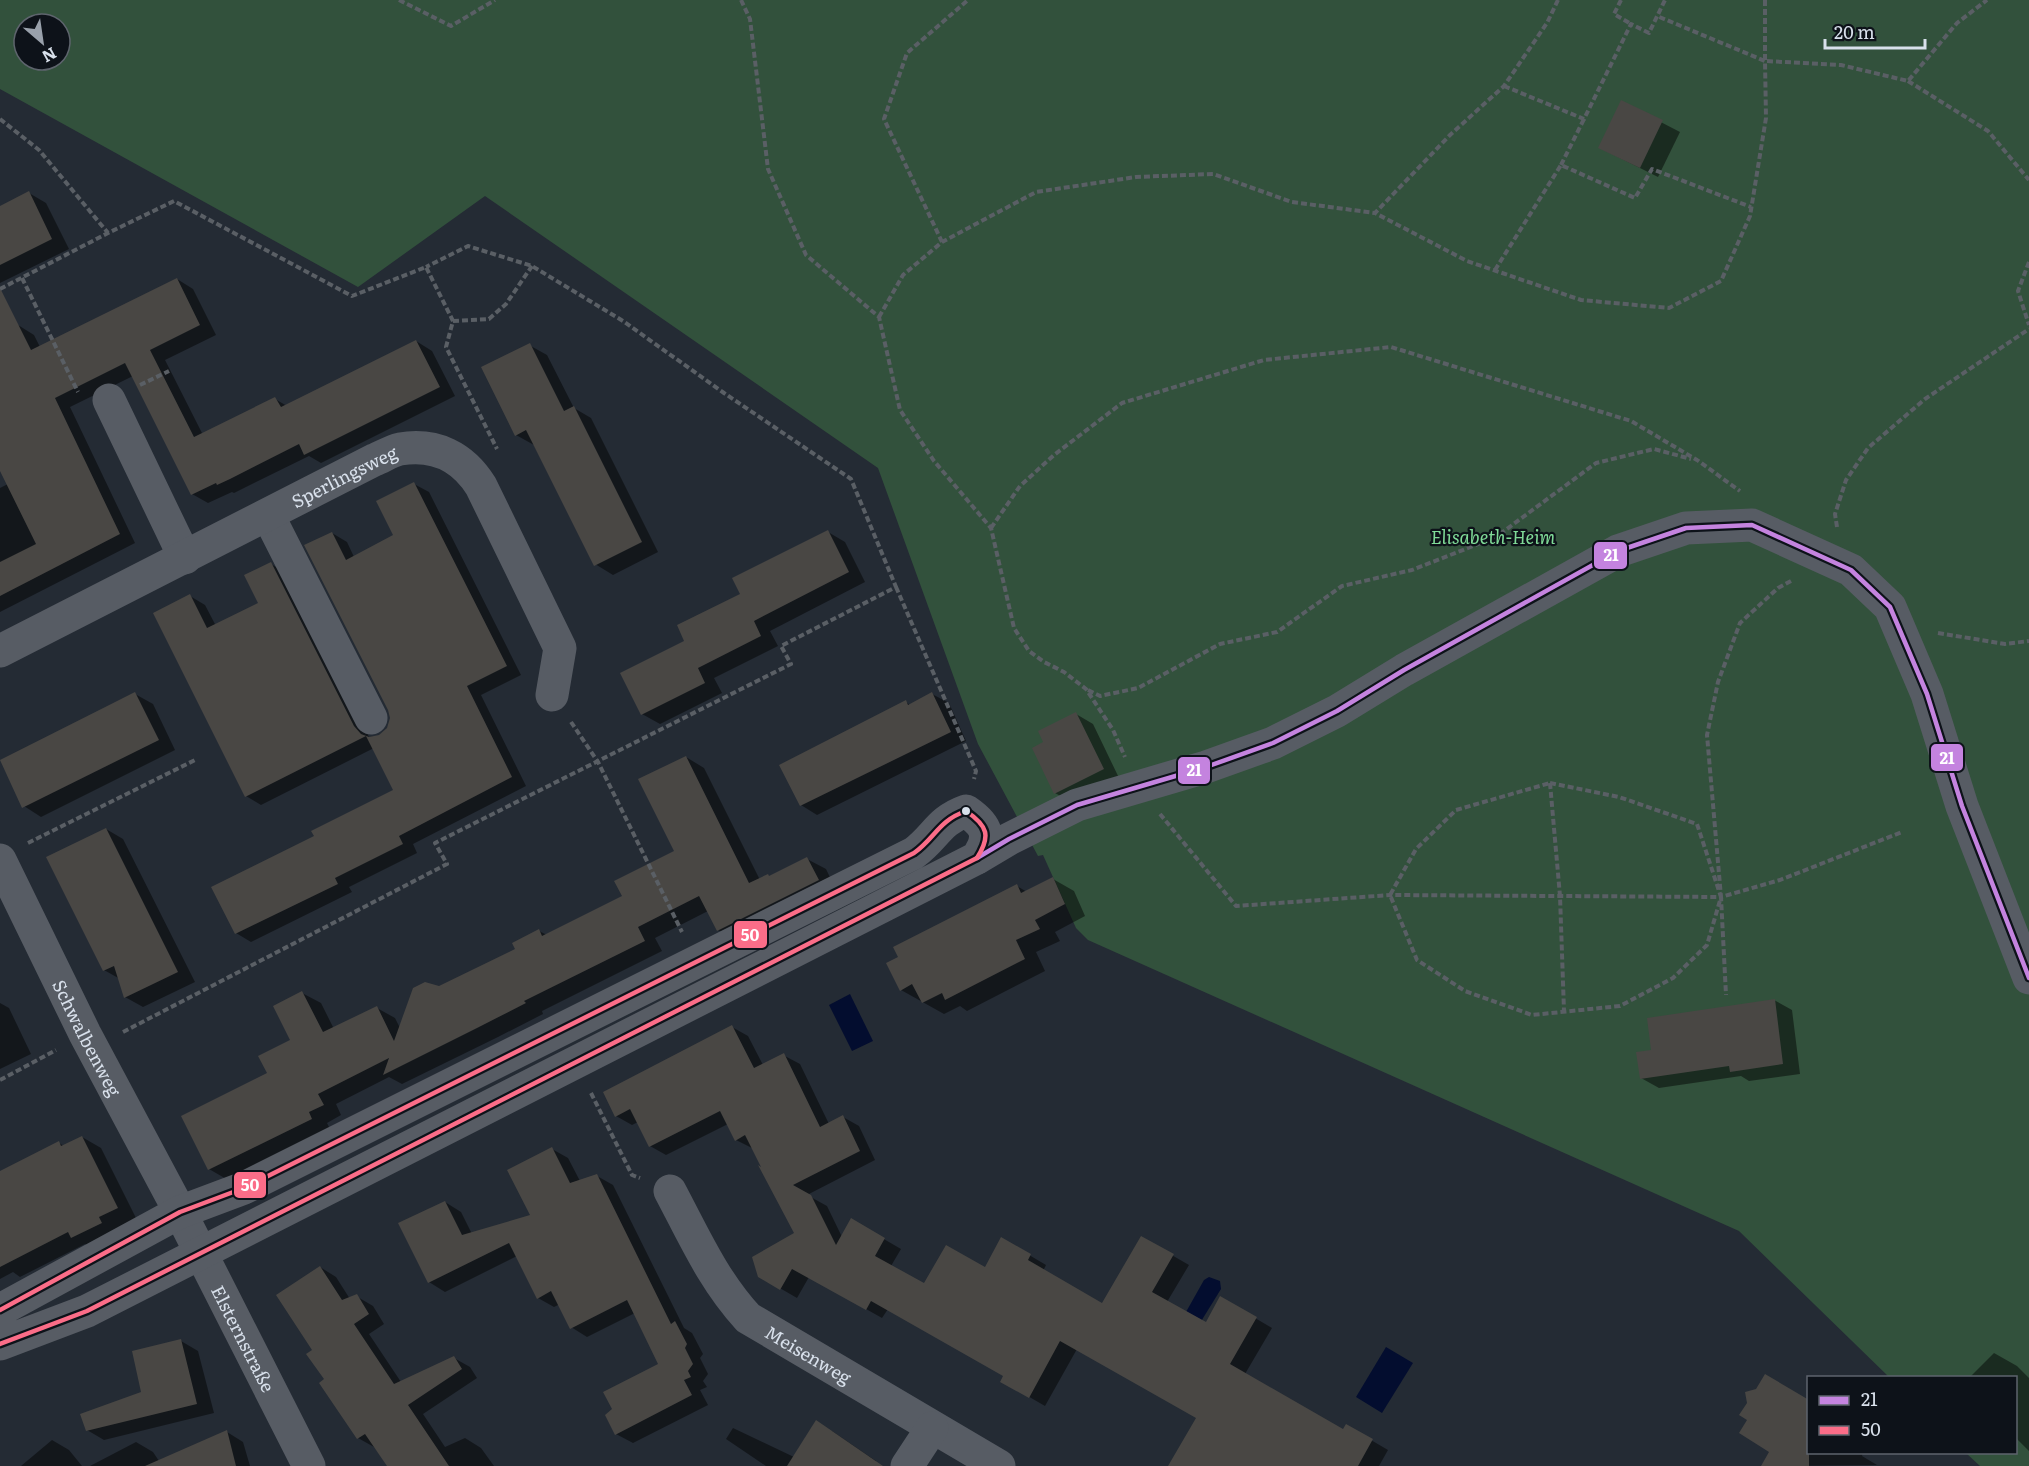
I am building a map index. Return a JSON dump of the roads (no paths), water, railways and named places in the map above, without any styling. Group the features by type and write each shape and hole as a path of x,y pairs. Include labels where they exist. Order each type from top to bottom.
{"street":[{"path":"109,400 185,558"},
{"name":"Sperlingsweg","path":"0,651 398,450 416,448 435,450 454,457 472,471 482,486 560,648 552,694"},
{"path":"268,515 371,718"},
{"path":"0,1344 87,1311 1077,805 1206,767 1273,743 1337,711 1404,670 1618,551 1686,528 1752,525 1851,570 1890,607 1927,694 1962,806 2029,978"},
{"path":"0,1310 180,1212 244,1188 914,853 928,843 937,829 951,816 966,811 978,819 987,833 985,846 977,858"},
{"name":"Schwalbenweg","path":"10,854 89,1041 180,1212"},
{"name":"Meisenweg","path":"670,1191 710,1268 729,1297 748,1318 999,1466"},
{"name":"Elsternstraße","path":"180,1212 309,1466"},
{"path":"907,1466 932,1428"}],"water":[{"path":"850,994 873,1041 852,1051 829,1005"},
{"path":"1209,1277 1220,1281 1221,1289 1200,1323 1186,1312 1204,1280"},
{"path":"1386,1347 1413,1363 1382,1413 1356,1397"}],"park label":[{"name":"Elisabeth-Heim","path":"1493,536"}]}
